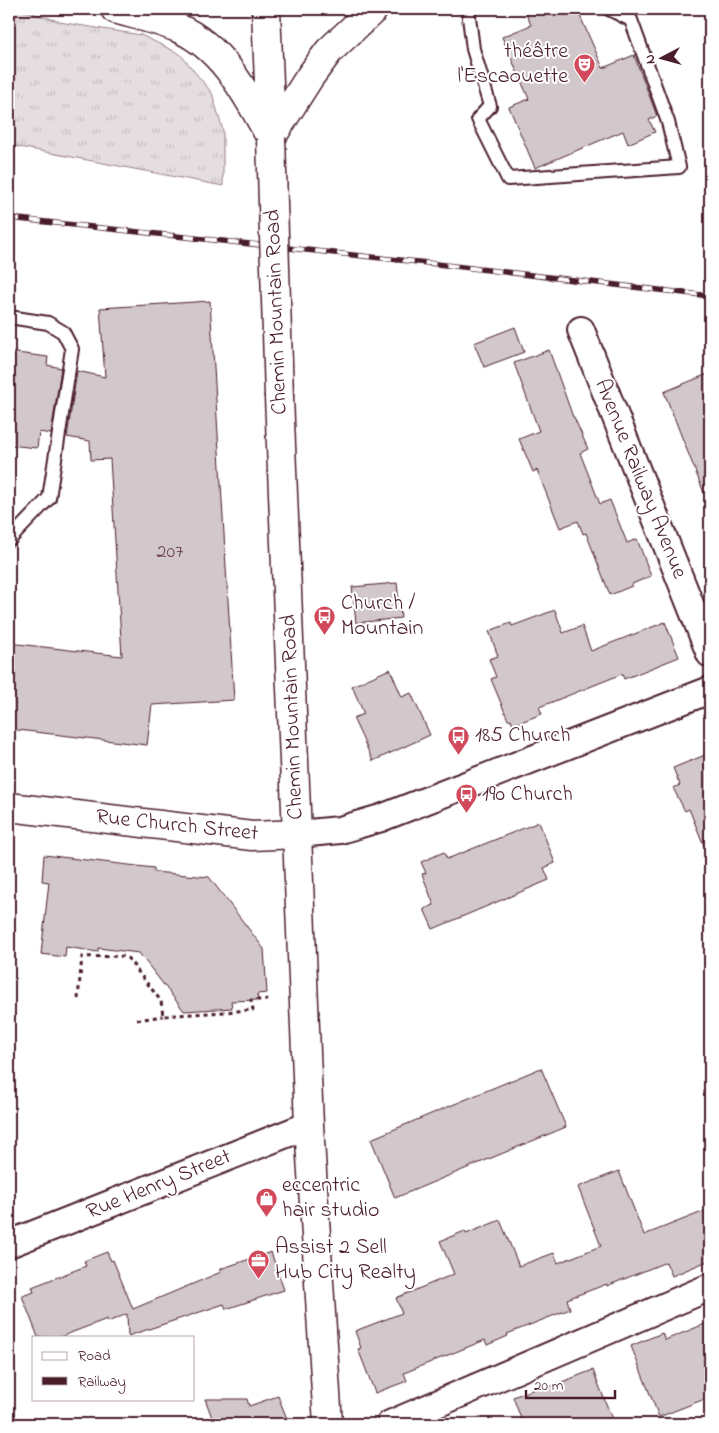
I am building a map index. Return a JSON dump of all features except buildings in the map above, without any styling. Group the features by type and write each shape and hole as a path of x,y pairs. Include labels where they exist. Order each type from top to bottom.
{"main road":[{"path":"115,9 179,29 210,49 242,86 271,138 309,78 330,50 374,9"},
{"name":"Chemin Mountain Road","path":"266,9 309,1125 328,1424"},
{"name":"Rue Church Street","path":"9,811 252,836 298,834"}],"street":[{"name":"Avenue Railway Avenue","path":"581,330 710,654"},
{"name":"Rue Church Street","path":"298,834 340,830 381,818 710,690"},
{"name":"Rue Henry Street","path":"9,1244 309,1125"},
{"path":"390,1424 710,1286"}],"lane":[{"path":"468,9 473,49 490,106 478,119 508,178 679,167 668,122 632,20 609,9"},
{"path":"9,316 48,323 63,332 72,349 50,498 9,540"}],"path":[{"path":"78,999 82,957 126,956 161,1001 163,1016"},
{"path":"136,1020 163,1016 253,1010 251,1000 271,1000"}],"green space":[{"path":"9,9 18,9 65,23 141,35 180,54 212,93 223,131 223,186 9,145"}],"railway":[{"path":"9,218 437,264 710,296"}],"place":[{"name":"théâtre l'Escaouette","path":"584,84"},
{"name":"Church / Mountain","path":"325,636"},
{"name":"185 Church","path":"459,755"},
{"name":"190 Church","path":"466,814"},
{"name":"eccentric hair studio","path":"266,1218"},
{"name":"Assist 2 Sell Hub City Realty","path":"259,1280"}]}
